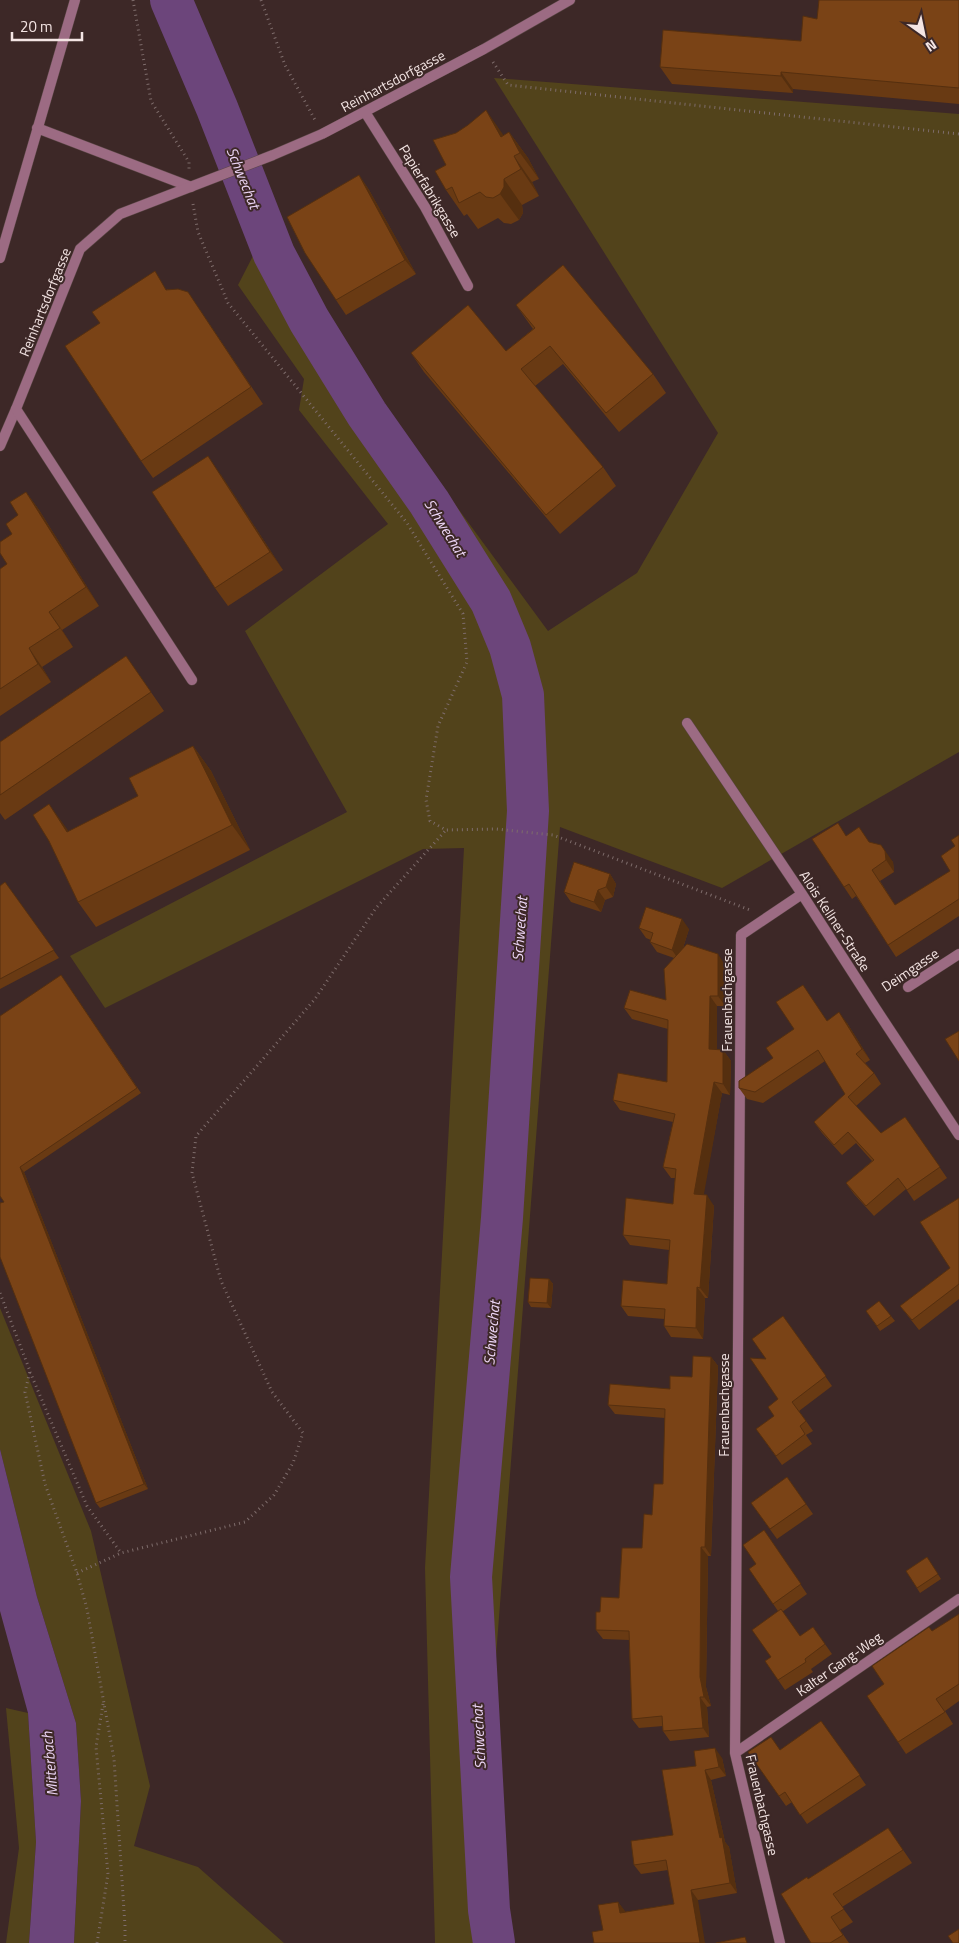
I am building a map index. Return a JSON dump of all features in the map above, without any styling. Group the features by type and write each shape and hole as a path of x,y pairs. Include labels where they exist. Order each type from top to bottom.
{"street":[{"path":"0,258 75,0"},
{"name":"Reinhartsdorfgasse","path":"0,446 80,249 120,214 191,188 322,134 484,49 570,0"},
{"name":"Papierfabrikgasse","path":"365,112 425,207 468,286"},
{"path":"37,128 191,188"},
{"path":"16,410 192,680"},
{"name":"Alois Kellner-Straße","path":"687,723 802,894 959,1134"},
{"name":"Frauenbachgasse","path":"780,1943 735,1753 741,935 766,916 802,894"},
{"name":"Deimgasse","path":"908,987 959,954"},
{"name":"Kalter Gang-Weg","path":"735,1753 959,1599"}],"path":[{"path":"133,0 151,101 189,162 198,232 228,303 407,523 462,614 467,662 438,726 426,800 430,821 446,830 496,829 553,836 766,916"},
{"path":"261,0 285,65 322,134"},
{"path":"484,49 508,85 959,134"},
{"path":"77,1573 120,1553 245,1522 274,1495 292,1463 303,1433 272,1392 221,1281 192,1173 196,1136 315,998 376,908 446,830"},
{"path":"0,1293 86,1506 120,1553"},
{"path":"30,1371 24,1392 45,1484 88,1609 114,1759 125,1943"},
{"path":"97,1943 108,1874 96,1747 104,1700"}],"shaded area":[{"path":"494,78 959,114 959,752 722,888 560,827 496,1656 497,1857 510,1943 435,1943 425,1568 464,848 423,849 105,1008 70,956 347,812 245,631 388,524 299,410 304,379 238,285 254,254 343,398 440,484 548,631 637,573 718,433"},
{"path":"0,1308 91,1531 150,1786 134,1846 198,1867 284,1943 74,1943 81,1801 76,1723 37,1597 0,1449"},
{"path":"6,1708 28,1713 36,1842 29,1943 6,1943 19,1848"}],"water":[{"name":"Mitterbach","path":"0,1449 37,1597 76,1723 81,1801 74,1943 29,1943 36,1842 28,1713 0,1611"}],"building":[{"path":"819,0 959,0 959,88 781,72 781,76 660,67 663,30 801,41 803,16 817,19"},
{"path":"486,110 501,137 509,132 520,153 514,156 521,169 504,179 504,187 500,194 493,198 486,197 480,192 459,203 452,187 446,190 435,171 446,165 433,140 456,133"},
{"path":"359,175 405,260 336,300 305,253 287,217"},
{"path":"563,265 653,374 606,413 550,346 521,369 603,467 546,515 411,353 468,305 506,351 535,328 516,305"},
{"path":"155,271 166,290 178,289 188,292 251,387 141,461 65,346 100,323 92,312"},
{"path":"208,456 270,552 215,588 152,492"},
{"path":"26,492 86,587 49,612 60,628 29,648 38,664 0,689 0,569 7,564 0,553 0,542 12,534 6,524 18,515 10,502"},
{"path":"126,656 151,692 0,795 0,742"},
{"path":"193,746 232,825 78,902 49,841 33,815 49,804 67,832 138,796 129,778"},
{"path":"838,823 846,836 859,827 869,842 881,845 885,851 886,860 872,870 895,905 950,871 941,856 955,846 951,840 959,835 959,899 888,945 849,884 844,887 812,839"},
{"path":"574,862 610,874 606,887 598,890 594,902 564,892"},
{"path":"5,882 54,950 0,979 0,886"},
{"path":"646,907 682,919 672,950 650,942 653,933 639,928"},
{"path":"687,944 718,954 718,996 710,996 709,1049 723,1050 723,1084 714,1082 694,1194 707,1195 700,1288 697,1287 696,1328 664,1326 665,1309 621,1306 623,1280 667,1284 670,1240 623,1235 626,1198 673,1204 676,1169 663,1167 675,1114 613,1100 618,1073 667,1082 668,1020 624,1008 630,990 666,1000 664,969"},
{"path":"61,975 137,1088 20,1167 144,1484 96,1503 0,1257 0,1203 4,1202 0,1196 0,1016"},
{"path":"803,985 827,1021 839,1012 862,1049 856,1054 874,1073 848,1097 881,1133 905,1117 940,1167 907,1190 898,1178 866,1206 846,1183 874,1160 848,1132 834,1145 814,1122 845,1094 818,1050 755,1092 739,1088 739,1081 773,1058 766,1048 794,1029 776,1002"},
{"path":"959,1031 959,1061 945,1039"},
{"path":"959,1198 959,1284 912,1320 900,1306 950,1268 920,1222"},
{"path":"530,1278 549,1279 547,1303 528,1302"},
{"path":"879,1301 891,1316 877,1326 866,1311"},
{"path":"783,1316 826,1376 792,1402 806,1421 800,1426 805,1434 776,1456 756,1429 774,1416 768,1407 778,1399 750,1358 766,1359 752,1339"},
{"path":"693,1356 711,1357 705,1547 701,1547 700,1677 704,1697 700,1697 703,1728 663,1731 662,1716 632,1719 629,1631 596,1630 596,1612 600,1612 601,1597 619,1598 622,1548 642,1548 644,1514 652,1515 654,1484 663,1484 665,1409 608,1405 610,1384 670,1389 670,1376 692,1377"},
{"path":"787,1477 806,1504 770,1529 751,1503"},
{"path":"764,1530 801,1584 773,1604 749,1569 756,1564 743,1545"},
{"path":"927,1557 938,1574 917,1588 906,1571"},
{"path":"781,1609 800,1636 813,1627 825,1644 805,1659 806,1662 778,1680 765,1661 771,1657 752,1630"},
{"path":"959,1614 959,1684 936,1699 945,1712 898,1742 867,1696 884,1684 872,1666 929,1627 932,1631"},
{"path":"821,1721 860,1775 800,1815 785,1792 779,1796 748,1752 771,1737 780,1750"},
{"path":"715,1748 719,1767 705,1770 720,1838 722,1837 730,1883 691,1890 700,1943 594,1943 592,1932 603,1930 598,1905 618,1902 620,1913 674,1904 666,1860 634,1865 631,1841 673,1835 662,1770 696,1766 694,1751"},
{"path":"888,1828 903,1850 833,1894 844,1909 831,1917 843,1935 830,1943 811,1943 781,1894"},
{"path":"959,1929 959,1943 953,1943 948,1936"},
{"path":"745,1937 747,1943 716,1943"}],"waterway":[{"name":"Schwechat","path":"171,0 217,108 274,254 309,320 367,414 429,502 491,601 510,647 523,695 528,811 502,1218 471,1577 489,1910 494,1943"}]}
